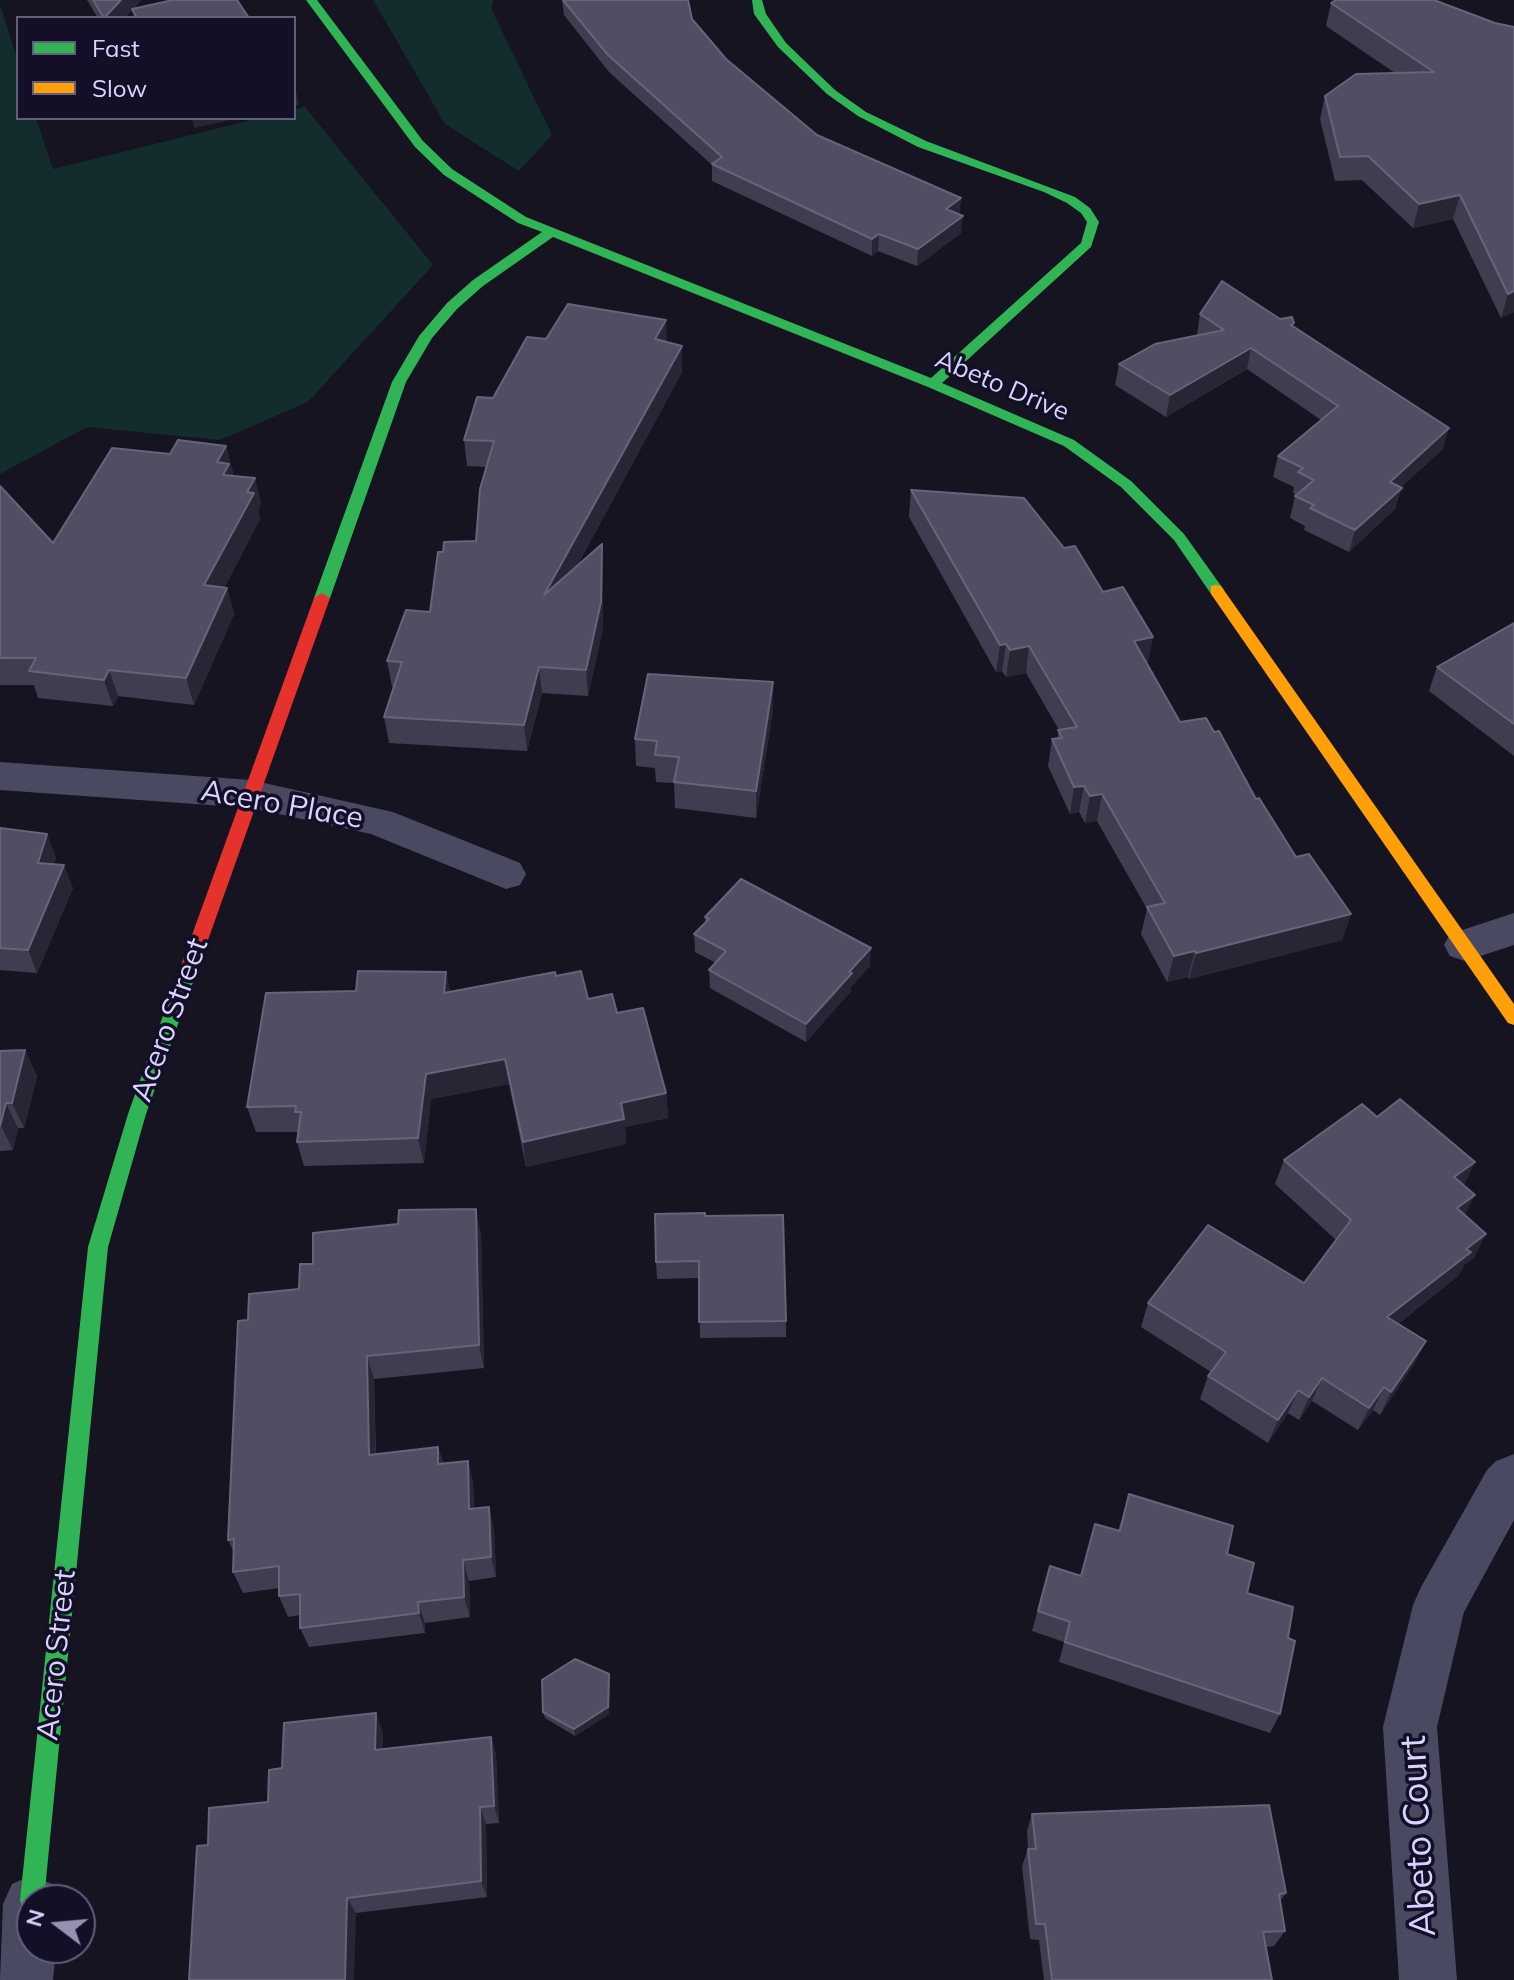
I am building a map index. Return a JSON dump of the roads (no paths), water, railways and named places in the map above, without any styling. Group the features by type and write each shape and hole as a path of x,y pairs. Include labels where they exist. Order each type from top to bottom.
{"street":[{"name":"Abeto Drive","path":"311,0 419,144 448,172 522,220 933,384 1069,443 1126,484 1179,537 1514,1018"},
{"path":"757,0 760,14 782,45 831,92 862,114 922,144 1048,189 1071,200 1086,211 1093,222 1087,244 933,384"},
{"name":"Acero Street","path":"34,1884 98,1247 137,1114 399,382 426,336 452,306 478,283 551,232"},
{"name":"Acero Place","path":"0,776 251,794 379,822 506,874"},
{"path":"1465,945 1514,929"},
{"name":"Abeto Court","path":"1428,1980 1410,1727 1439,1605 1505,1487 1514,1477"}]}
